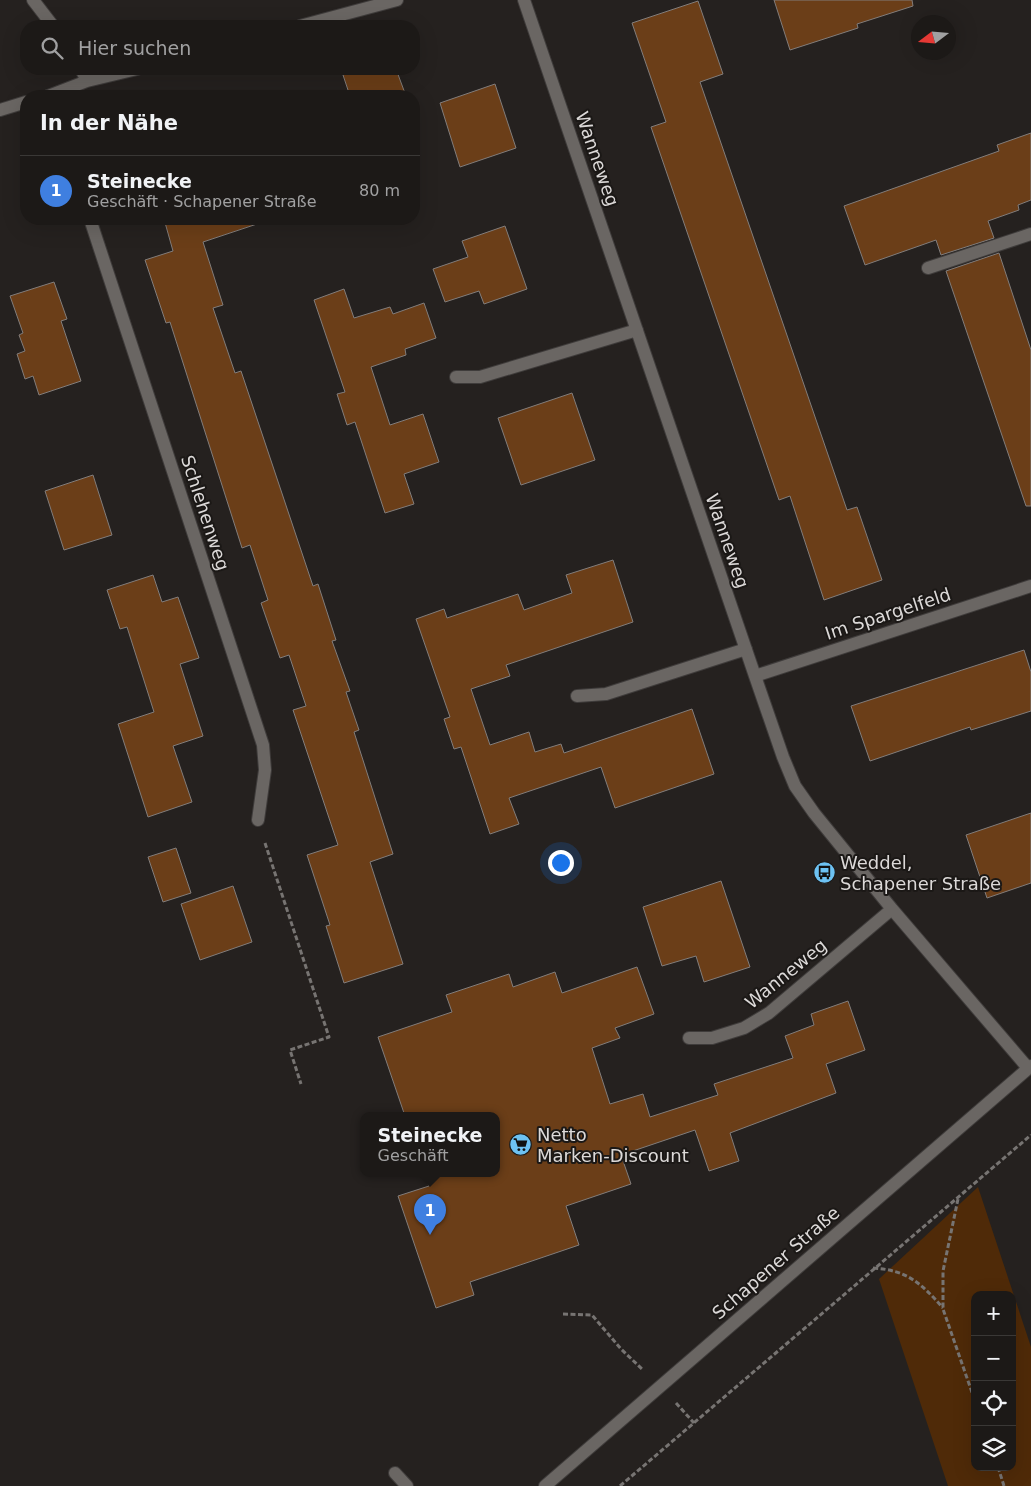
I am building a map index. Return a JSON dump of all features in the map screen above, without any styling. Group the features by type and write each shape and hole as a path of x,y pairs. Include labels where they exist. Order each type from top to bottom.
{"street":[{"path":"33,0 48,20"},
{"path":"323,20 398,0"},
{"name":"Wanneweg","path":"524,0 755,676 795,786 814,813 892,909 1030,1067"},
{"path":"84,75 88,81"},
{"path":"65,90 88,81 112,75"},
{"path":"0,110 20,104"},
{"name":"Schlehenweg","path":"92,225 263,745 265,770 258,820"},
{"path":"928,268 1031,234"},
{"path":"456,377 480,377 637,330"},
{"name":"Im Spargelfeld","path":"755,676 1031,586"},
{"path":"577,696 606,694 746,649"},
{"name":"Wanneweg","path":"689,1038 720,1036 744,1028 769,1013 892,909"},
{"name":"Schapener Straße","path":"545,1486 1030,1067"},
{"path":"395,1473 407,1486"}],"path":[{"path":"258,820 330,1037 290,1050 301,1084"},
{"path":"620,1486 1031,1135"},
{"path":"958,1199 943,1271 943,1309 971,1389"},
{"path":"873,1268 891,1269 908,1276 925,1288 943,1309"},
{"path":"563,1314 592,1315 621,1349 660,1385 694,1423"},
{"path":"999,1471 1004,1486"}],"shaded area":[{"path":"978,1187 1012,1291 971,1291 971,1471 1016,1471 1016,1302 1031,1347 1031,1486 948,1486 879,1279"}],"building":[{"path":"774,0 912,0 913,6 857,24 858,28 790,50"},
{"path":"698,1 723,74 700,82 847,510 857,507 882,580 824,600 790,496 779,500 651,127 666,122 632,23"},
{"path":"343,75 398,75 404,90 348,90"},
{"path":"495,84 516,148 460,167 440,103"},
{"path":"1031,133 1031,200 1018,205 1019,210 988,221 994,238 941,255 936,240 865,265 844,206 999,151 997,145"},
{"path":"166,225 254,225 203,242 223,305 213,308 235,373 241,371 313,586 318,584 336,640 332,641 350,691 346,692 359,730 354,732 393,854 370,862 403,964 344,983 326,926 330,925 307,855 338,845 293,710 306,706 289,655 280,658 261,603 268,600 250,545 242,548 170,322 166,323 145,260 173,251"},
{"path":"505,226 527,289 484,304 479,291 445,302 433,269 468,257 462,241"},
{"path":"999,253 1031,350 1031,506 1026,506 946,271"},
{"path":"54,282 67,319 61,321 81,381 39,395 33,376 25,379 17,354 25,351 19,335 23,333 10,296"},
{"path":"344,289 354,318 390,307 393,314 424,303 436,338 405,349 406,355 371,367 390,425 423,414 439,462 404,474 414,504 385,513 355,422 347,425 337,394 345,392 314,300"},
{"path":"572,393 595,460 521,485 498,418"},
{"path":"93,475 112,535 64,550 45,491"},
{"path":"613,560 633,622 506,665 510,676 471,689 490,745 529,732 535,752 561,744 564,753 692,709 714,774 615,808 601,767 509,798 519,824 490,834 461,747 454,749 444,719 450,717 416,619 444,609 447,618 518,594 524,610 572,593 566,575"},
{"path":"153,575 162,602 178,597 199,658 180,664 203,736 173,746 192,802 148,817 118,724 154,712 127,627 120,629 107,590"},
{"path":"1024,650 1031,672 1031,711 971,730 970,727 870,761 851,706"},
{"path":"1031,813 1031,883 987,898 966,835"},
{"path":"176,848 191,893 163,902 148,857"},
{"path":"721,881 750,967 704,982 696,956 662,966 643,907"},
{"path":"233,886 252,942 200,960 181,904"},
{"path":"637,967 654,1014 615,1028 620,1038 592,1048 610,1104 643,1094 650,1117 718,1095 714,1084 793,1058 785,1036 814,1025 811,1014 848,1001 865,1050 826,1064 836,1093 730,1133 739,1161 709,1171 695,1130 621,1155 631,1184 566,1206 579,1245 470,1282 474,1295 436,1308 398,1196 429,1186 425,1177 500,1177 500,1112 404,1112 378,1037 452,1012 446,995 509,974 513,987 555,972 562,993"}],"place":[{"name":"Weddel, Schapener Straße","path":"824,873"},
{"name":"Netto Marken-Discount","path":"521,1145"},
{"name":"Steinecke","path":"430,1235"}]}
